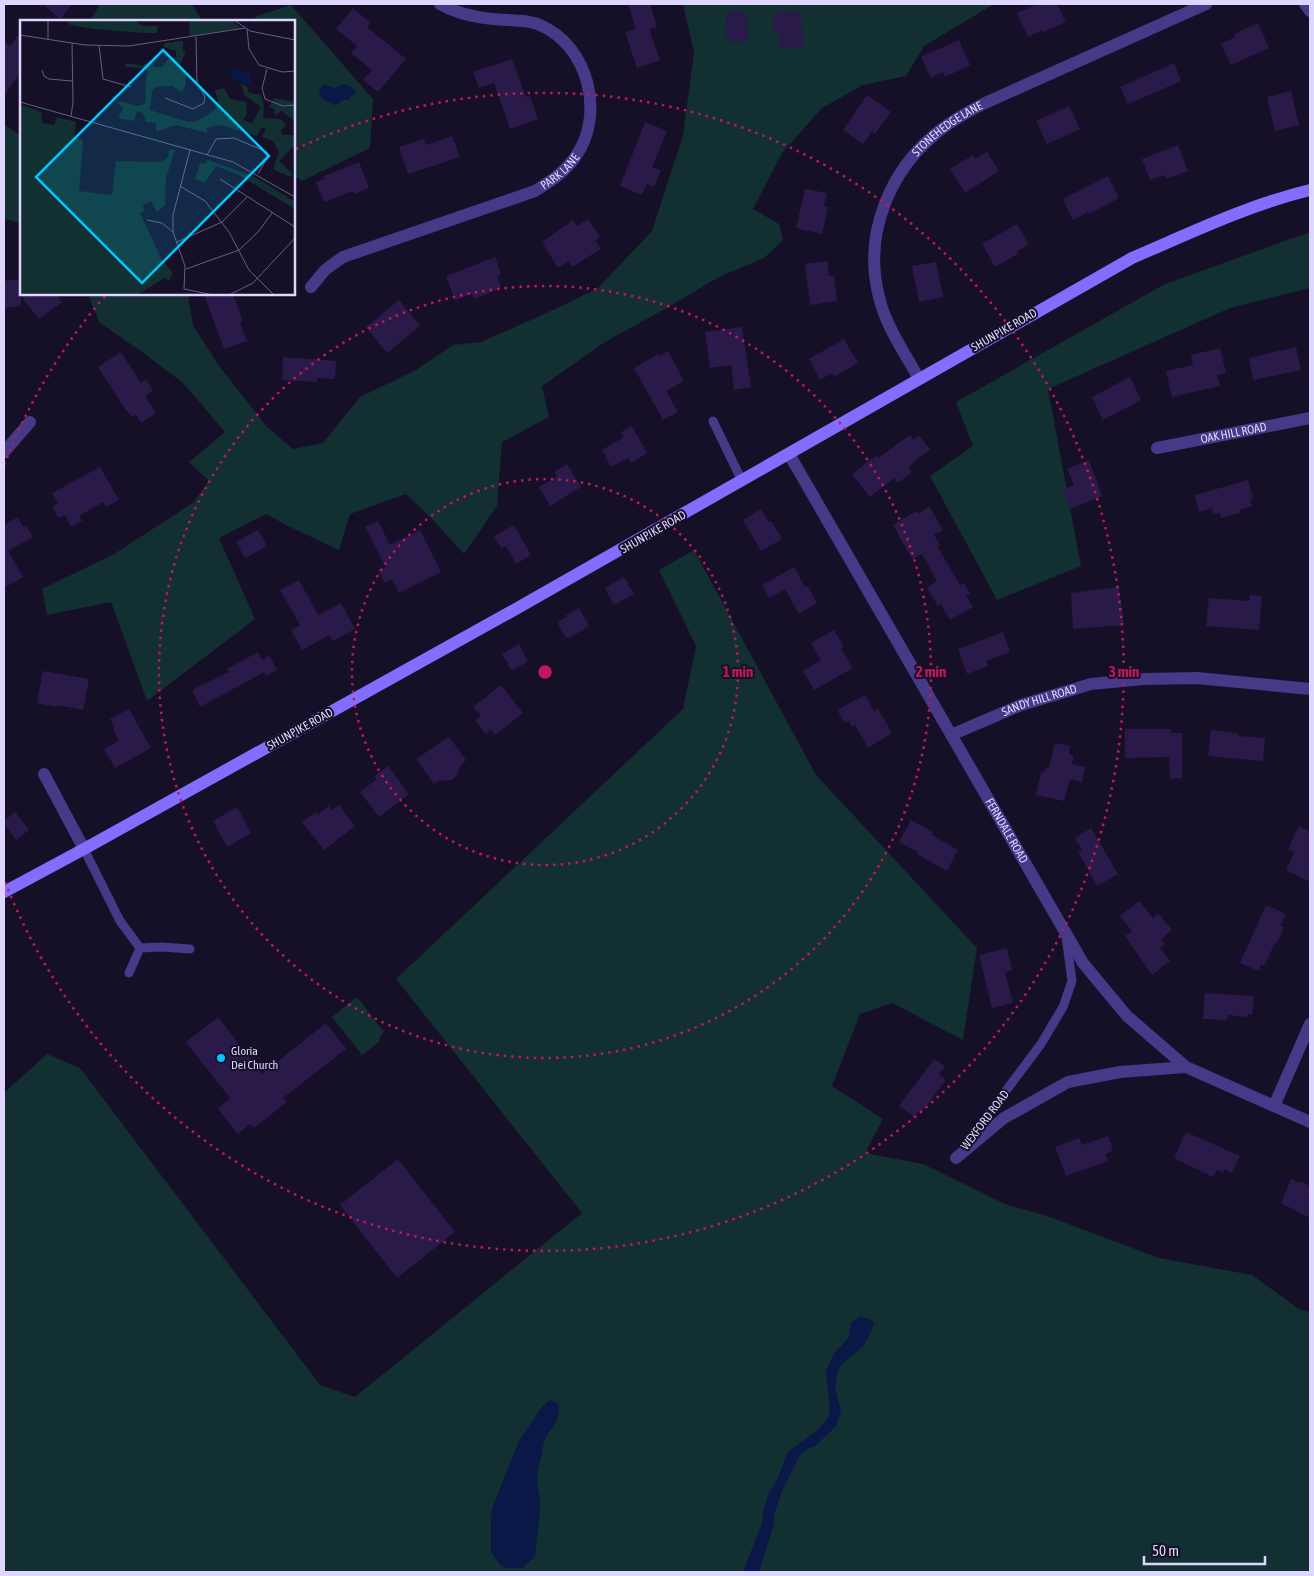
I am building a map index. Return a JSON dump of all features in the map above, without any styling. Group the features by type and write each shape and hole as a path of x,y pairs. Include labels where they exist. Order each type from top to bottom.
{"main road":[{"name":"SHUNPIKE ROAD","path":"4,892 514,610 1132,258 1233,215 1310,190"}],"street":[{"name":"PARK LANE","path":"311,287 325,270 343,258 535,191 554,179 570,164 582,146 590,114 589,92 579,61 566,43 548,29 533,23 473,16 452,10 440,4"},
{"name":"STONEHEDGE LANE","path":"920,379 893,334 879,299 875,277 875,244 878,222 885,201 907,163 938,132 984,103 1206,4"},
{"path":"1305,4 1310,10"},
{"name":"OAK HILL ROAD","path":"1156,448 1310,418"},
{"path":"4,452 30,422"},
{"name":"FERNDALE ROAD","path":"789,454 1083,963 1127,1016 1186,1067 1310,1122"},
{"name":"SANDY HILL ROAD","path":"951,735 1021,705 1091,684 1144,679 1197,678 1310,689"},
{"path":"44,774 84,849"},
{"path":"1274,1106 1310,1024"},
{"name":"WEXFORD ROAD","path":"956,1158 1004,1118 1068,1082 1120,1072 1186,1067"}],"lane":[{"path":"713,421 742,480"},
{"path":"84,849 120,921 140,948"},
{"name":"WEXFORD ROAD","path":"956,1158 1035,1051 1063,1007 1072,981 1065,932"},
{"path":"140,948 190,949"},
{"path":"129,972 140,948"}],"green space":[{"path":"100,4 192,4 201,20 91,20"},
{"path":"683,4 994,4 924,46 906,76 863,85 822,108 782,153 753,209 779,224 783,240 764,258 719,277 605,342 542,386 549,417 502,442 497,506 464,554 406,494 350,514 339,550 266,514 219,538 255,619 147,701 111,602 47,615 42,589 114,554 193,503 209,481 189,462 225,432 183,383 99,322 88,295 188,295 193,326 220,367 267,427 293,449 323,443 360,397 416,370 453,345 481,342 597,289 652,231 683,135 694,52"},
{"path":"291,5 373,99 370,148 302,181 295,177 295,20 252,20 257,16"},
{"path":"4,124 20,135 20,223 4,219"},
{"path":"1310,232 1310,288 1230,308 1048,389 1081,566 997,600 930,476 973,446 956,402 1165,284"},
{"path":"694,550 816,775 977,948 963,1040 892,1003 860,1014 832,1086 883,1119 865,1153 923,1164 1005,1204 1047,1216 1159,1258 1252,1275 1299,1309 1310,1312 1310,1572 4,1572 4,1093 47,1054 80,1068 320,1385 355,1397 582,1213 396,979 683,709 696,646 659,570"},
{"path":"357,997 384,1032 379,1042 362,1055 332,1017"}],"water":[{"path":"345,84 356,91 348,100 342,100 338,104 334,105 323,99 319,94 321,87 325,85 335,88"},
{"path":"860,1316 871,1320 874,1324 862,1347 842,1364 838,1370 835,1387 841,1412 836,1426 815,1446 805,1450 800,1455 781,1493 774,1515 774,1524 759,1572 743,1572 762,1523 768,1495 778,1478 788,1452 818,1430 828,1418 830,1411 826,1370 834,1354 849,1337 851,1323"},
{"path":"550,1400 558,1404 559,1411 556,1421 545,1440 538,1471 537,1482 540,1505 535,1556 523,1568 506,1568 500,1565 491,1552 491,1515 493,1506 519,1441 541,1408"}],"building":[{"path":"42,4 72,4 60,19"},
{"path":"628,4 650,4 657,27 649,29 660,60 637,68 625,32 636,29"},
{"path":"1038,4 1057,4 1066,22 1028,37 1017,13"},
{"path":"353,8 370,23 367,27 406,59 378,92 363,80 372,70 351,53 357,46 336,29"},
{"path":"800,10 804,46 780,49 778,32 775,32 773,14"},
{"path":"747,12 748,41 727,42 726,13"},
{"path":"1258,23 1269,48 1231,65 1221,44 1235,37 1234,34"},
{"path":"20,32 20,73 4,95 4,41 10,46"},
{"path":"959,40 970,65 945,77 943,72 931,78 921,57"},
{"path":"512,59 526,97 530,96 538,119 510,129 494,83 479,88 473,72"},
{"path":"1174,63 1181,81 1128,104 1120,87"},
{"path":"1291,91 1299,125 1275,131 1267,97"},
{"path":"867,95 891,112 875,134 872,131 863,144 843,130"},
{"path":"1069,106 1080,129 1047,144 1036,121"},
{"path":"645,122 667,131 652,167 661,170 654,187 647,184 642,195 620,186"},
{"path":"452,136 460,157 408,174 399,147 424,139 426,145"},
{"path":"1178,145 1188,171 1166,179 1164,175 1150,180 1142,159"},
{"path":"987,152 999,171 965,193 950,169 973,155 975,159"},
{"path":"359,162 369,188 354,194 353,191 324,202 316,182 325,179 324,176"},
{"path":"1108,176 1119,198 1073,220 1063,199"},
{"path":"805,189 827,193 824,206 828,207 822,234 796,228"},
{"path":"588,219 600,237 595,240 601,249 572,267 569,261 558,268 542,242 573,220 577,226"},
{"path":"1017,224 1029,244 1017,251 1018,254 995,267 982,244"},
{"path":"495,257 501,274 497,276 501,288 474,299 472,294 455,300 446,276"},
{"path":"827,261 829,276 834,276 837,301 810,305 805,264"},
{"path":"936,262 943,297 919,302 912,266"},
{"path":"20,279 20,295 57,295 62,302 39,319 21,296 21,306 4,308 4,281"},
{"path":"204,295 233,295 243,322 240,323 247,341 224,349"},
{"path":"399,300 420,326 387,353 366,327"},
{"path":"742,327 751,387 734,390 731,365 710,368 705,332"},
{"path":"844,339 858,363 834,377 832,373 820,380 809,359"},
{"path":"1296,347 1301,370 1253,380 1249,358"},
{"path":"1220,348 1226,373 1217,375 1220,386 1172,397 1166,371 1193,365 1191,355"},
{"path":"668,351 684,381 666,391 678,412 663,420 634,368 658,354 659,356"},
{"path":"121,352 141,383 146,379 153,391 145,396 156,413 141,423 136,414 132,417 125,409 98,367"},
{"path":"283,357 336,361 335,379 317,378 317,382 282,380"},
{"path":"1130,377 1141,400 1103,420 1092,397"},
{"path":"632,426 647,453 631,463 628,458 611,467 602,450 624,437 621,432"},
{"path":"910,435 913,440 919,436 930,449 908,467 912,472 898,483 894,478 870,497 852,474 872,458 876,456 878,458"},
{"path":"1089,460 1102,496 1070,509 1063,490 1074,485 1067,469"},
{"path":"567,464 581,487 550,506 539,487 557,477 554,472"},
{"path":"100,467 119,500 106,507 103,502 79,516 82,521 71,527 65,515 58,518 52,506 58,503 52,493"},
{"path":"1248,480 1253,499 1250,500 1252,506 1239,510 1240,513 1221,518 1220,513 1213,514 1212,508 1199,512 1195,495"},
{"path":"929,506 943,530 934,535 940,545 937,546 960,585 964,583 970,593 966,596 973,607 950,620 941,604 938,606 927,588 937,581 922,554 912,559 893,525 916,511 918,514"},
{"path":"761,509 768,522 771,521 782,539 761,551 743,520"},
{"path":"18,517 23,527 26,526 33,537 8,551 23,577 4,588 4,525"},
{"path":"378,521 390,545 420,530 441,572 399,593 392,579 385,583 378,570 386,567 365,527"},
{"path":"514,525 531,555 516,564 506,546 501,548 494,536"},
{"path":"258,530 267,546 245,558 236,542"},
{"path":"794,567 805,587 808,586 817,603 799,614 785,589 769,598 762,585"},
{"path":"624,577 634,594 614,605 605,588"},
{"path":"299,580 318,615 341,603 355,629 333,641 329,635 302,650 291,630 300,625 280,590"},
{"path":"1119,587 1124,625 1073,629 1071,593"},
{"path":"1250,595 1262,596 1259,630 1206,626 1209,598 1249,601"},
{"path":"579,608 589,626 566,638 557,622"},
{"path":"834,630 844,647 841,648 853,668 814,690 803,671 821,660 811,643"},
{"path":"1003,632 1010,652 986,661 988,666 967,674 958,649"},
{"path":"519,644 528,661 512,671 502,654"},
{"path":"258,652 262,660 269,655 277,670 266,676 264,672 200,707 192,690 229,672 227,669"},
{"path":"43,671 89,679 83,710 37,703"},
{"path":"501,685 523,713 495,735 491,729 486,734 475,720 481,716 473,707"},
{"path":"865,695 874,711 878,709 892,733 868,748 855,725 852,727 849,721 845,723 837,710"},
{"path":"129,709 151,748 115,768 104,749 119,741 110,719"},
{"path":"1125,729 1171,729 1171,733 1182,733 1182,778 1170,779 1169,757 1125,758"},
{"path":"1211,730 1231,732 1238,734 1238,736 1265,738 1263,761 1208,756"},
{"path":"449,737 466,760 452,780 438,781 434,784 416,759"},
{"path":"1055,743 1070,746 1069,754 1074,756 1072,764 1085,767 1082,782 1070,779 1064,801 1036,795 1041,772 1044,772 1049,767"},
{"path":"388,766 409,794 379,817 360,792 377,779 374,776"},
{"path":"339,805 355,826 324,850 302,822 316,812 318,815 329,806 332,810"},
{"path":"237,807 251,833 227,847 213,821"},
{"path":"15,812 29,830 16,840 4,824 4,821"},
{"path":"911,820 933,832 932,835 958,850 947,871 899,842"},
{"path":"1299,826 1310,831 1310,882 1286,870 1294,852 1288,849"},
{"path":"1091,828 1118,874 1097,886 1078,852 1082,850 1075,838"},
{"path":"1139,901 1153,918 1158,913 1172,930 1161,939 1165,944 1160,948 1170,961 1152,975 1125,936 1132,931 1120,916"},
{"path":"1266,905 1286,914 1280,926 1284,927 1277,943 1275,943 1264,966 1261,964 1259,971 1240,963"},
{"path":"1007,948 1012,970 1005,972 1013,1003 992,1008 979,955"},
{"path":"1205,993 1254,996 1252,1015 1248,1014 1248,1017 1228,1015 1227,1020 1203,1019"},
{"path":"218,1017 262,1074 326,1023 346,1049 283,1098 287,1102 254,1128 250,1124 238,1134 218,1109 230,1098 186,1042"},
{"path":"934,1059 945,1066 939,1074 946,1080 921,1113 919,1111 914,1117 899,1106"},
{"path":"1186,1132 1240,1156 1232,1173 1224,1169 1223,1173 1217,1170 1213,1177 1174,1158"},
{"path":"1108,1136 1113,1151 1105,1154 1108,1161 1066,1176 1055,1147 1079,1138 1082,1145"},
{"path":"398,1159 455,1232 397,1278 340,1205"},
{"path":"1291,1179 1310,1186 1310,1218 1281,1203"}],"place":[{"name":"Gloria Dei Church","path":"221,1058"}]}
